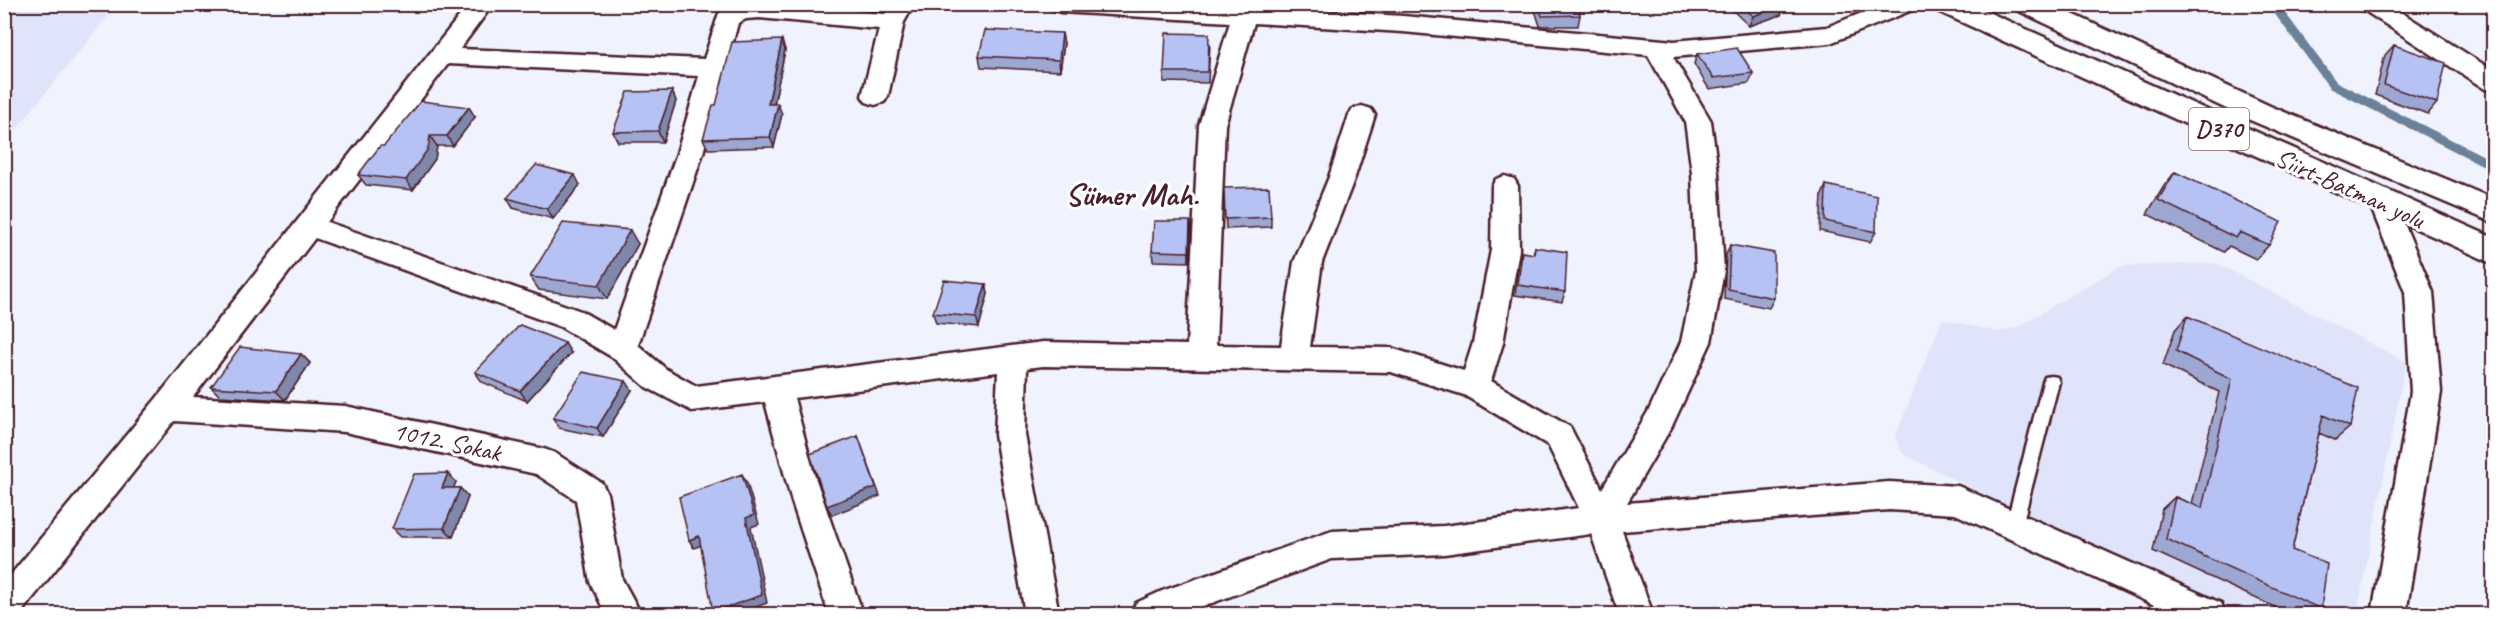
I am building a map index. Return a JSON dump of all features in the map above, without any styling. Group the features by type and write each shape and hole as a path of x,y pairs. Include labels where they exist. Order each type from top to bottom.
{"highway":[{"name":"Siirt-Batman yolu","path":"1945,4 2493,252"},
{"name":"Siirt-Batman yolu","path":"2027,4 2260,113 2493,212"}],"street":[{"path":"4,609 167,408 482,4"},
{"path":"1060,4 1403,24 1674,49 1830,35 1907,4"},
{"path":"2370,4 2493,83"},
{"path":"622,349 690,153 727,19 741,12 759,10 897,13 875,96"},
{"path":"1201,356 1212,125 1244,15"},
{"path":"1601,519 1660,417 1696,342 1710,271 1705,173 1698,120 1656,48"},
{"path":"442,56 714,68"},
{"path":"1294,358 1308,262 1342,177 1362,115"},
{"path":"1474,386 1488,343 1505,250 1505,186"},
{"path":"2382,202 2419,292 2426,392 2389,615"},
{"path":"310,226 571,319 622,349 656,378 692,399 1043,354 1391,360 1474,386 1559,436 1601,519 1636,615"},
{"path":"1013,358 1010,435 1042,615"},
{"path":"777,387 806,499 846,615"},
{"name":"1012. Sokak","path":"167,408 345,419 544,462 591,493 606,582 624,615"},
{"path":"1148,615 1174,602 1332,545 1444,540 1601,519 1889,496 1958,500 2209,615"}],"lane":[{"path":"2014,525 2051,382"}],"shaded area":[{"path":"4,5 117,5 5,143"},
{"path":"2216,263 2406,362 2357,614 2225,614 1903,454 1895,438 1942,319 1998,332 2017,327 2121,266"}],"building":[{"path":"1538,4 1577,4 1580,15 1542,16"},
{"path":"1740,4 1785,4 1785,5 1753,16"},
{"path":"985,30 1062,33 1059,60 979,56"},
{"path":"1166,33 1209,34 1208,72 1164,72"},
{"path":"782,40 768,104 778,104 770,137 703,139 713,105 716,105 732,42"},
{"path":"2394,45 2446,63 2437,103 2384,85"},
{"path":"1737,48 1753,73 1713,78 1697,54"},
{"path":"672,91 658,131 613,132 628,92"},
{"path":"421,101 469,107 447,136 430,136 428,149 406,180 358,175 380,146 384,146"},
{"path":"536,165 575,175 547,209 507,198"},
{"path":"2175,172 2281,222 2269,245 2240,232 2236,238 2158,200"},
{"path":"1826,185 1877,196 1876,232 1825,221"},
{"path":"1269,187 1271,217 1225,219 1224,188"},
{"path":"1154,221 1190,221 1189,252 1152,251"},
{"path":"563,223 630,230 599,285 530,277"},
{"path":"1730,245 1774,253 1774,298 1728,289"},
{"path":"1535,247 1567,252 1565,292 1518,285 1522,252 1534,254"},
{"path":"944,280 986,284 976,317 933,313"},
{"path":"2187,316 2358,388 2350,427 2323,415 2292,550 2327,564 2321,609 2166,539 2175,497 2202,508 2232,379 2176,351"},
{"path":"520,325 565,343 520,391 475,372"},
{"path":"240,347 301,354 276,391 211,387"},
{"path":"583,372 626,381 597,428 553,418"},
{"path":"858,436 876,487 827,506 810,454"},
{"path":"448,473 442,488 460,488 444,528 392,529 414,474"},
{"path":"742,474 754,515 746,518 762,595 713,612 699,536 689,540 679,497"},
{"path":"1811,611 1813,615 1793,615"}],"waterway":[{"path":"2273,4 2333,85 2494,166"}],"district":[{"name":"Sümer Mah.","path":"1132,194"}]}
